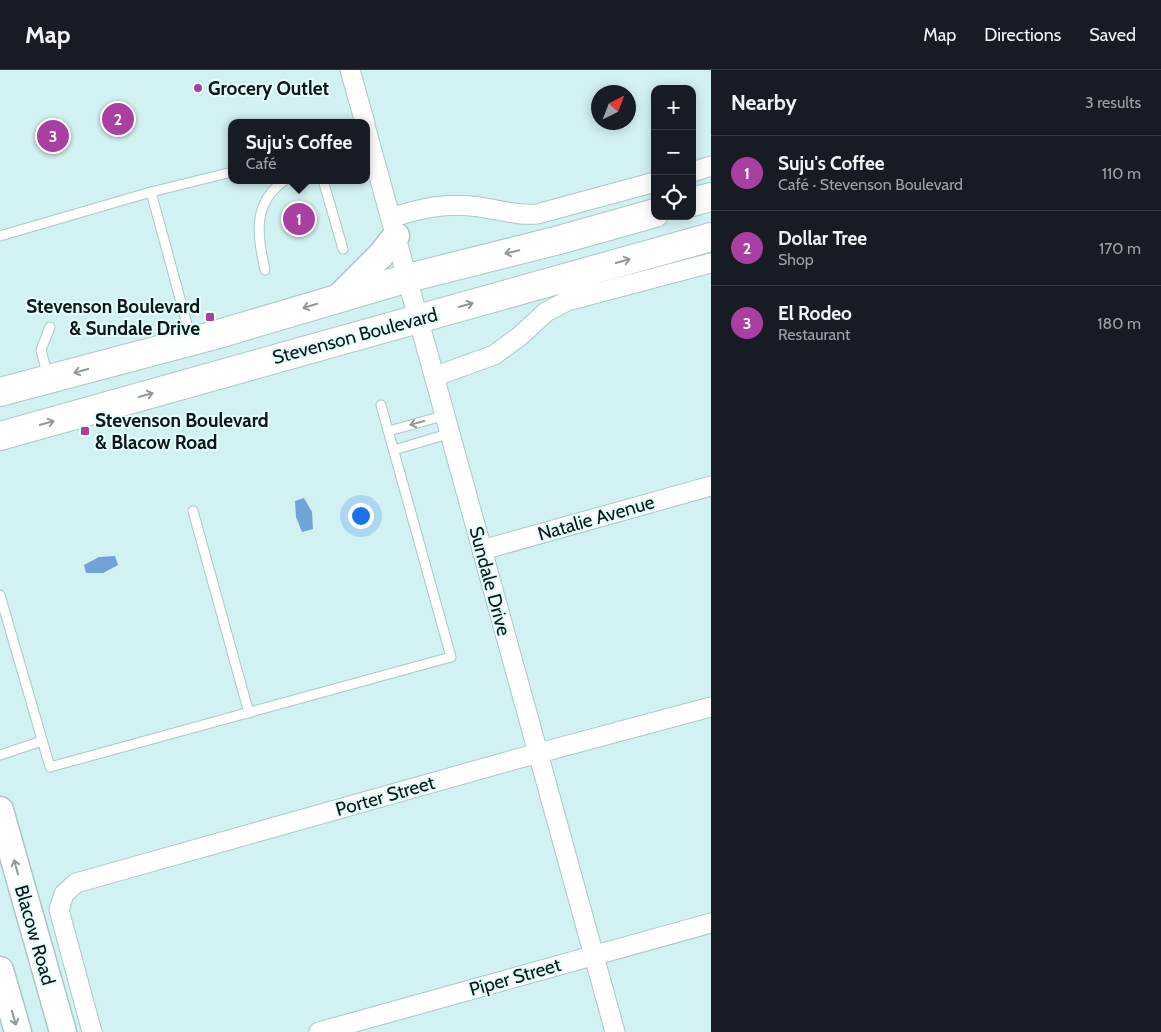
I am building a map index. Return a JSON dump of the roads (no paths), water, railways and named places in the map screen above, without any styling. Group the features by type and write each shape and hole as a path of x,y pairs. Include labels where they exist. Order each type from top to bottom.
{"main road":[{"path":"696,201 711,197"},
{"name":"Stevenson Boulevard","path":"0,392 191,342 408,278 559,240 651,214"},
{"path":"338,298 381,255 393,227"},
{"name":"Stevenson Boulevard","path":"0,436 711,237"},
{"name":"Blacow Road","path":"0,810 62,1032"},
{"path":"0,970 18,1032"}],"street":[{"path":"350,70 364,119"},
{"name":"Sundale Drive","path":"370,145 436,376 537,753 615,1032"},
{"path":"696,171 711,166"},
{"path":"393,227 414,210 444,206 471,206 520,215 537,214 651,183"},
{"path":"436,376 494,355 520,336 546,312 567,301 711,263"},
{"name":"Natalie Avenue","path":"482,550 711,486"},
{"name":"Porter Street","path":"64,894 76,883 537,753 711,707"},
{"name":"Blacow Road","path":"64,894 59,910 92,1032"},
{"name":"Piper Street","path":"319,1032 711,923"}],"lane":[{"path":"0,236 151,192 228,173"},
{"path":"265,270 258,241 259,224 265,200 281,184"},
{"path":"324,184 343,249"},
{"path":"151,192 191,342"},
{"path":"48,380 41,350 50,327"},
{"path":"0,595 50,767 451,657 381,405"},
{"path":"389,431 449,424"},
{"path":"394,450 449,424"},
{"path":"193,511 248,713"},
{"path":"0,755 42,741"}],"water":[{"path":"304,498 312,512 313,529 302,532 296,517 295,501"},
{"path":"115,556 118,565 103,573 86,573 84,565 99,557"}],"place":[{"name":"Grocery Outlet","path":"198,88"},
{"name":"Dollar Tree","path":"118,119"},
{"name":"El Rodeo","path":"53,136"},
{"name":"Suju's Coffee","path":"299,219"},
{"name":"Stevenson Boulevard & Sundale Drive","path":"210,317"},
{"name":"Stevenson Boulevard & Blacow Road","path":"85,431"}]}
